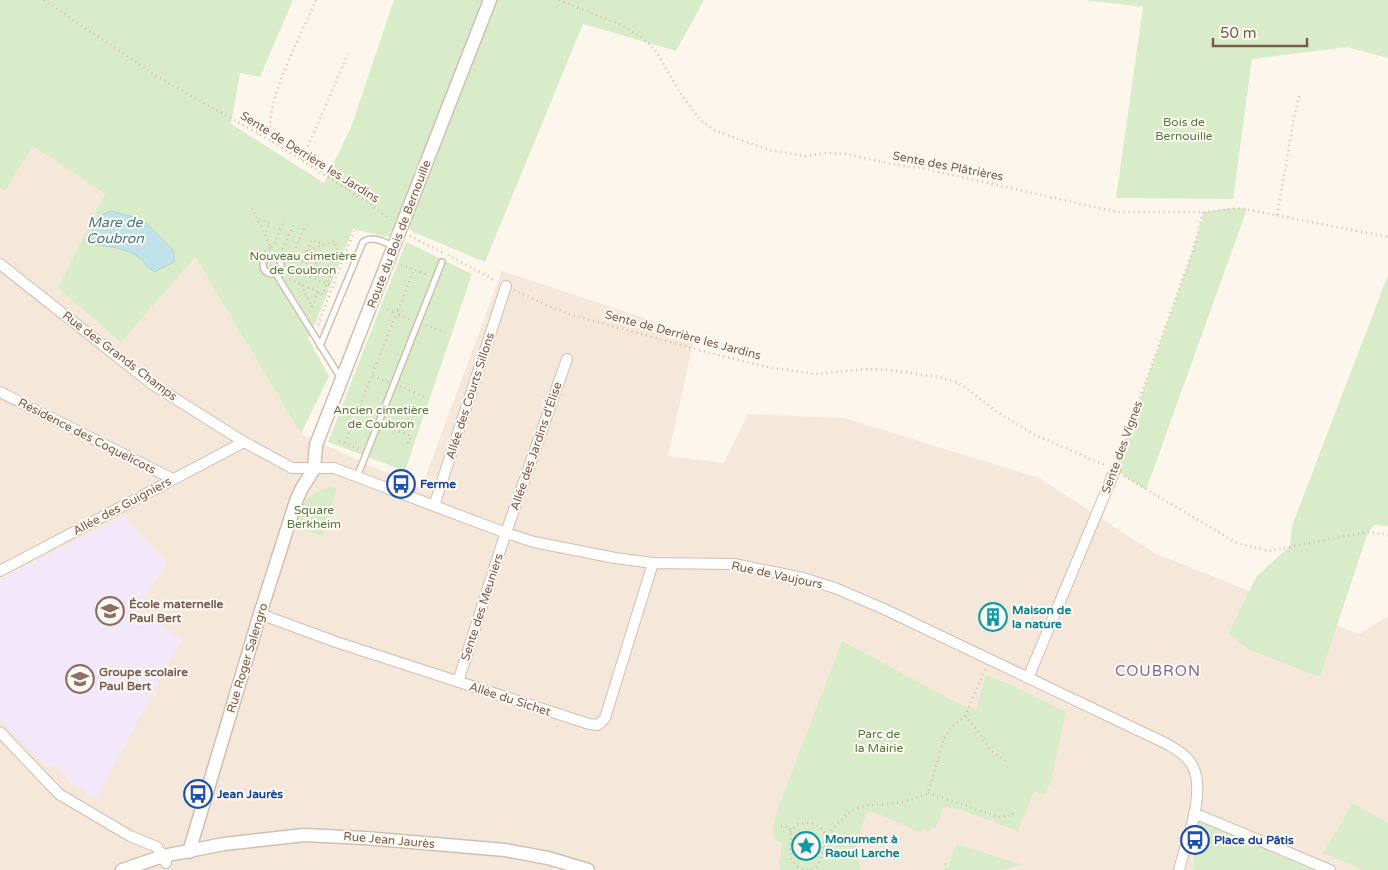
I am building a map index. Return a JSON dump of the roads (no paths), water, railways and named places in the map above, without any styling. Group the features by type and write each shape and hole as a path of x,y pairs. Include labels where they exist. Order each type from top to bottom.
{"street":[{"name":"Route du Bois de Bernouille","path":"314,468 316,445 490,0"},
{"name":"Rue des Grands Champs","path":"0,264 152,384 244,442 292,468 314,468"},
{"name":"Allée des Courts Sillons","path":"434,506 506,286"},
{"name":"Allée des Jardins d'Élise","path":"506,533 567,359"},
{"name":"Résidence des Coquelicots","path":"0,392 173,479"},
{"name":"Allée des Guigniers","path":"0,571 244,442"},
{"name":"Rue de Vaujours","path":"314,468 334,468 534,542 615,558 653,563 734,564 803,578 835,588 989,659 1183,754 1193,766 1198,785 1194,813 1180,870"},
{"name":"Rue Roger Salengro","path":"189,852 296,501 314,468"},
{"name":"Sente des Vignes","path":"1028,678 1115,470"},
{"name":"Sente des Meuniers","path":"458,682 506,533"},
{"name":"Allée du Sichet","path":"260,614 336,642 589,724 598,725 605,718 653,563"},
{"path":"0,732 59,794 130,836 157,847 165,860"},
{"path":"1194,813 1330,870"},
{"name":"Rue Jean Jaurès","path":"122,870 224,844 280,836 334,836 505,850 548,858 588,870"},
{"name":"Rue Jean Jaurès","path":"144,870 165,860"}],"lane":[{"path":"320,346 363,242 373,238 394,247"},
{"path":"273,256 278,258 282,266 276,274 270,274 263,268 267,257 273,256"},
{"path":"357,477 442,262"},
{"path":"276,274 342,380"}],"water":[{"name":"Mare de Coubron","path":"110,211 134,217 146,223 174,251 174,262 154,272 135,254 117,248 92,244 89,240 97,218"}],"place":[{"name":"Ferme","path":"401,484"},
{"name":"École maternelle Paul Bert","path":"110,611"},
{"name":"Maison de la nature","path":"993,617"},
{"name":"Groupe scolaire Paul Bert","path":"80,679"},
{"name":"Jean Jaurès","path":"198,794"},
{"name":"Place du Pâtis","path":"1195,840"},
{"name":"Monument à Raoul Larche","path":"806,846"}],"district":[{"name":"COUBRON","path":"1158,671"}],"park label":[{"name":"Bois de Bernouille","path":"1184,129"},
{"name":"Nouveau cimetière de Coubron","path":"303,263"},
{"name":"Ancien cimetière de Coubron","path":"381,417"},
{"name":"Square Berkheim","path":"314,517"},
{"name":"Parc de la Mairie","path":"879,741"}]}
